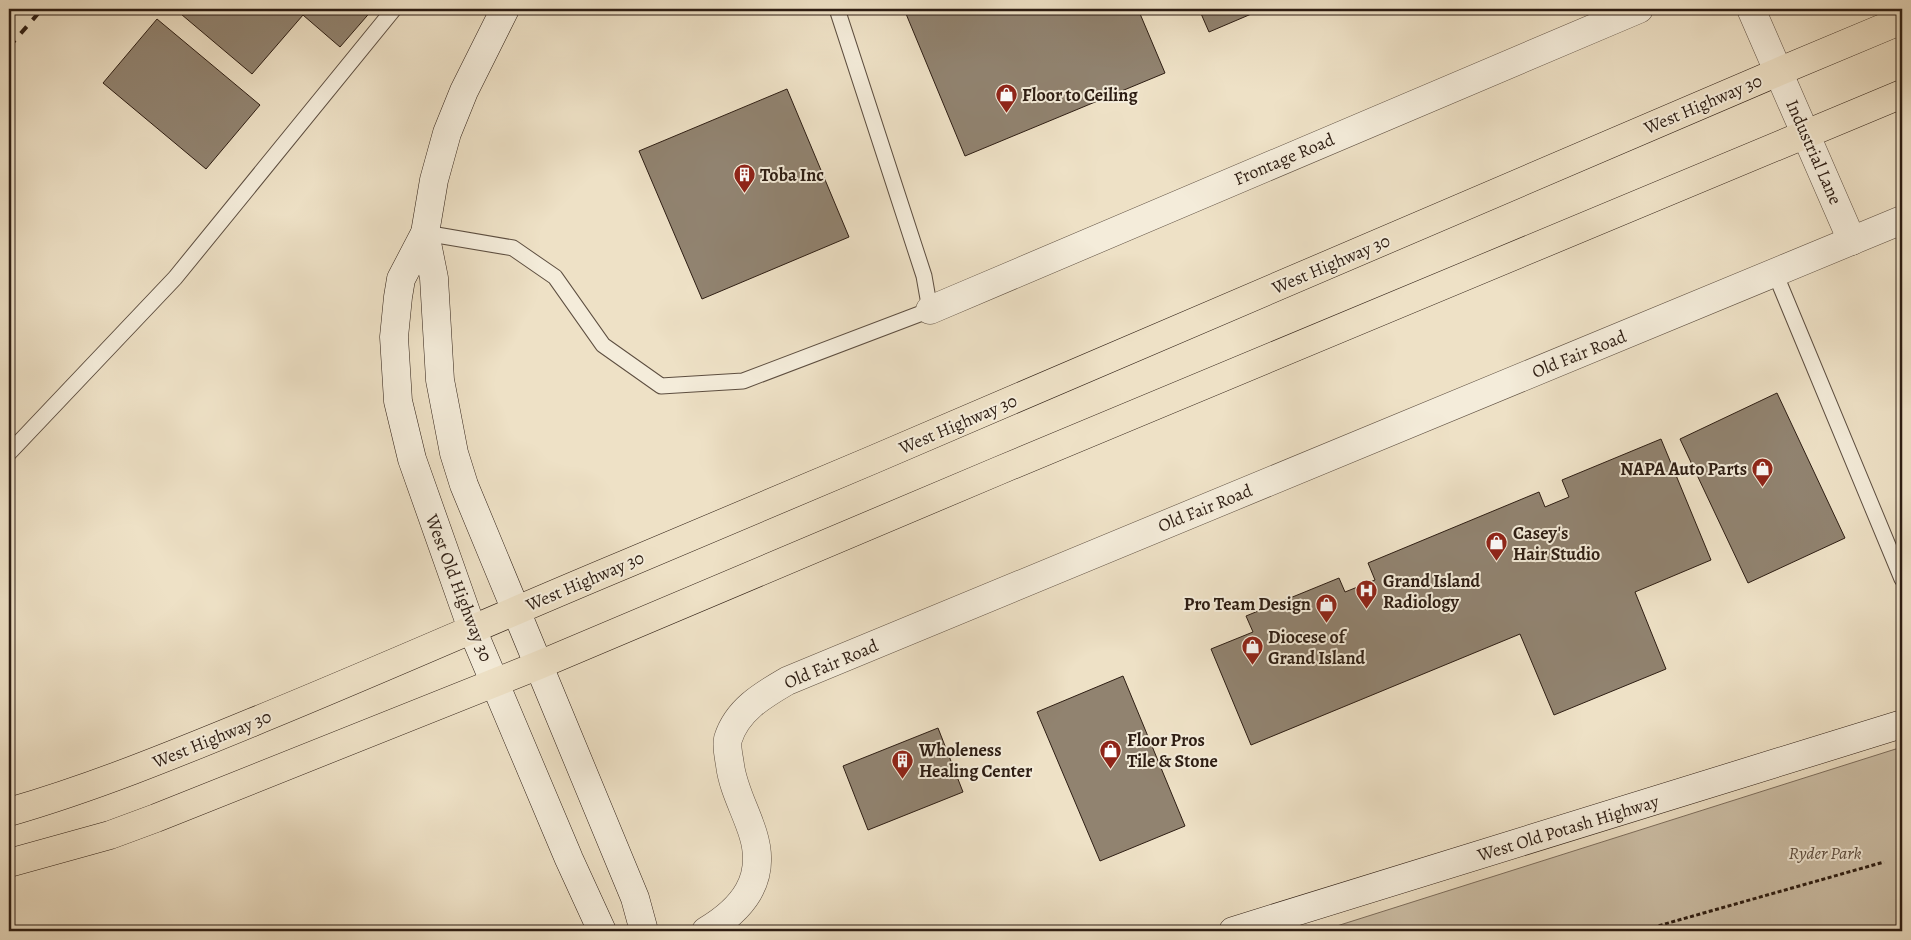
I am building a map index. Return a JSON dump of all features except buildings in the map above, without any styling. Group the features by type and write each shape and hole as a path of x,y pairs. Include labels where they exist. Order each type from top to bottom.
{"highway":[{"name":"West Highway 30","path":"9,812 79,790 155,762 360,679 517,609 999,407 1902,20"},
{"path":"9,863 110,835 156,818 539,666 1007,467 1902,94"}],"street":[{"name":"West Old Highway 30","path":"504,9 464,91 447,132 434,180 425,233 401,280 394,337 398,401 412,459 472,629 569,859 602,931"},
{"name":"Frontage Road","path":"930,310 1639,9"},
{"name":"Industrial Lane","path":"1751,9 1852,241"},
{"name":"Old Fair Road","path":"706,931 736,910 748,894 755,872 756,853 753,835 731,774 728,739 740,716 759,697 796,677 1902,220"},
{"name":"West Old Highway 30","path":"425,233 434,278 440,380 454,453 474,512 517,609 635,898 644,931"},
{"name":"West Old Potash Highway","path":"1233,931 1902,724"}],"lane":[{"path":"9,453 175,278 394,9"},
{"path":"425,233 513,248 555,277 603,345 661,386 743,381 930,310 924,276 837,9"},
{"path":"1775,273 1902,579"}],"path":[{"path":"1640,931 1884,862"}],"green space":[{"name":"Ryder Park","path":"1902,747 1902,931 1321,931"}],"railway":[{"path":"9,15 15,9"},
{"path":"9,47 42,9"}],"place":[{"name":"Floor to Ceiling","path":"1006,114"},
{"name":"Toba Inc","path":"744,194"},
{"name":"NAPA Auto Parts","path":"1763,488"},
{"name":"Casey's Hair Studio","path":"1497,562"},
{"name":"Grand Island Radiology","path":"1367,610"},
{"name":"Pro Team Design","path":"1327,623"},
{"name":"Diocese of Grand Island","path":"1252,666"},
{"name":"Floor Pros Tile & Stone","path":"1111,769"},
{"name":"Wholeness Healing Center","path":"903,779"}]}
